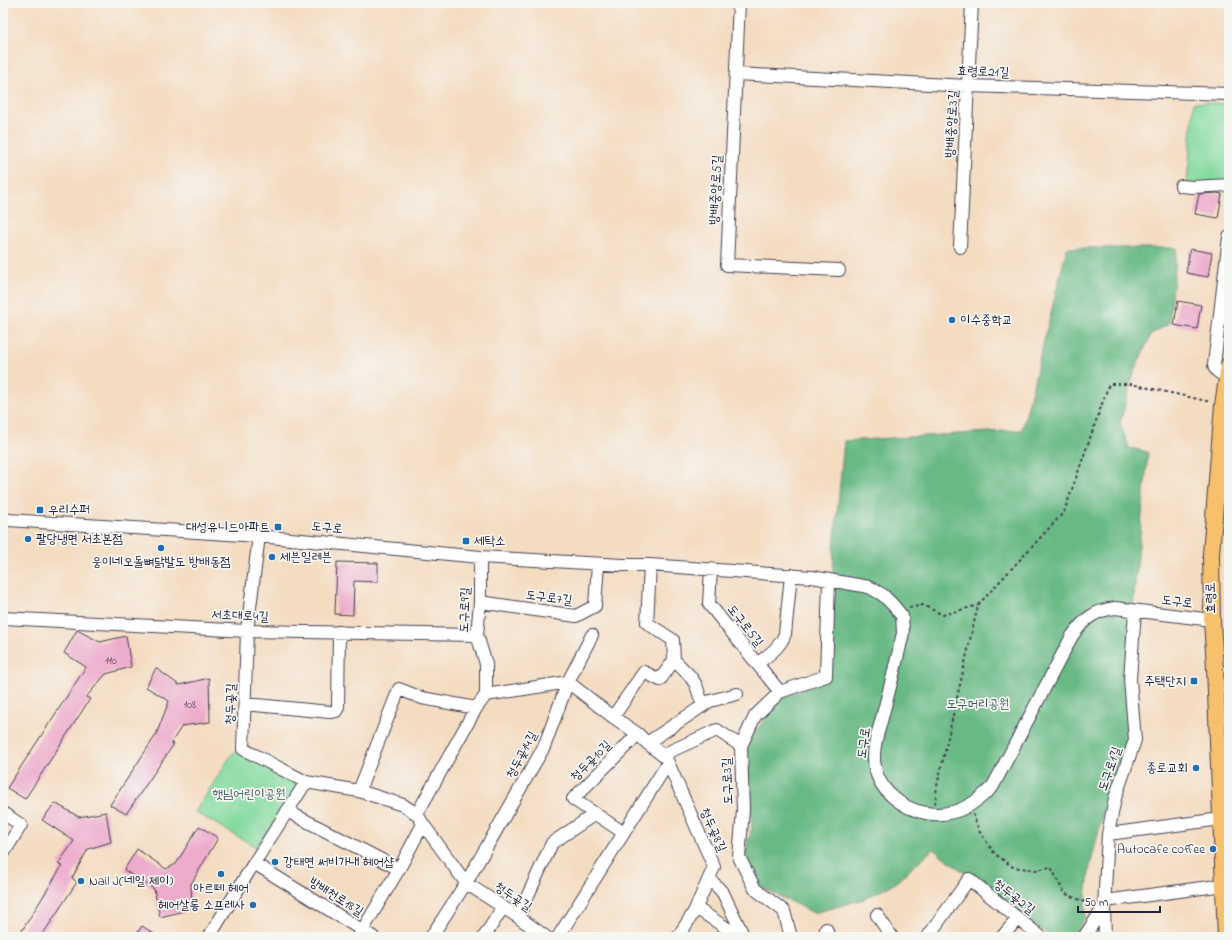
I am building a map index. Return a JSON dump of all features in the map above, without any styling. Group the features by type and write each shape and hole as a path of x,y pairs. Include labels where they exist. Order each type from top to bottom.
{"main road":[{"name":"효령로","path":"1226,937 1210,554 1228,373"}],"street":[{"name":"방배중앙로5길","path":"739,3 727,265 839,270"},
{"name":"방배중앙로3길","path":"960,246 972,3"},
{"name":"효령로21길","path":"736,74 968,86 1229,94"},
{"path":"1181,186 1192,187 1229,184"},
{"name":"효령로","path":"1228,373 1217,372 1214,369 1214,365 1229,237"},
{"name":"도구로","path":"5,522 259,536 480,557 598,564 650,565 791,575 869,587 883,595 902,616 903,633 875,747 875,768 885,787 899,803 918,812 942,815 956,812 970,805 983,797 993,786 1072,636 1081,624 1091,615 1102,610 1115,608 1212,620"},
{"name":"청두곶길","path":"259,536 247,631 243,749 306,782 360,792 403,805 420,819 466,883 546,937"},
{"name":"도구로9길","path":"480,557 480,602 477,635 486,664 486,695"},
{"name":"도구로7길","path":"480,602 576,616 594,606 598,564"},
{"path":"613,717 644,672 660,680 674,660 673,640 646,623 650,565"},
{"name":"도구로5길","path":"711,569 709,604 780,692"},
{"path":"757,664 775,649 785,634 791,575"},
{"name":"도구로3길","path":"792,937 784,911 755,889 739,857 743,810 740,746 755,716 780,692 826,676 830,580"},
{"name":"도구로1길","path":"1106,937 1105,904 1108,834 1115,798 1135,740 1130,679 1135,611"},
{"name":"서초대로4길","path":"3,618 247,631 477,635"},
{"path":"245,704 330,712 336,711 338,707 339,632"},
{"name":"청두곶14길","path":"431,937 466,883 544,747 568,682 592,635"},
{"path":"674,660 690,676 696,685 703,706"},
{"path":"360,934 399,869 420,819 476,708 486,695 568,682"},
{"name":"청두곶8길","path":"568,682 613,717 638,734 665,759 714,868 696,908 678,937"},
{"path":"360,792 399,689 422,698 476,708"},
{"path":"647,743 710,701 737,694"},
{"path":"558,937 624,833 665,759 716,730 740,746"},
{"name":"청두곶10길","path":"624,833 573,799 638,734"},
{"path":"209,937 306,782"},
{"path":"287,811 399,869"},
{"path":"3,813 21,825 3,854"},
{"path":"518,917 552,843 595,814"},
{"path":"1108,834 1221,819"},
{"name":"방배천로18길","path":"254,863 360,934 373,937"},
{"path":"709,878 723,893 744,937"},
{"name":"청두곶2길","path":"929,937 969,879 1041,937"},
{"path":"1084,937 1105,904 1224,885"},
{"path":"484,937 503,907"},
{"path":"696,908 740,937"},
{"path":"877,915 892,937"},
{"path":"1002,937 1018,918"}],"path":[{"path":"934,814 937,786 978,605 1064,512 1109,384 1130,384 1224,405"},
{"path":"898,611 923,605 943,615 978,605"},
{"path":"970,805 979,831 995,854 1013,867 1034,870 1051,867 1064,893 1085,902 1105,904"}],"green space":[{"path":"1194,102 1229,104 1229,183 1187,183"},
{"name":"도구머리공원","path":"1067,248 1177,248 1169,324 1151,334 1133,375 1120,423 1129,448 1148,452 1127,669 1134,732 1105,806 1089,871 1085,918 1073,937 1051,937 933,849 894,884 864,899 814,913 757,884 743,859 752,828 747,743 779,699 828,679 834,547 844,441 1022,430"},
{"name":"햇님어린이공원","path":"243,749 302,783 256,847 195,812 232,754"}],"building":[{"path":"1199,194 1222,194 1218,218 1195,214"},
{"path":"1190,249 1212,253 1208,277 1186,273"},
{"path":"1178,301 1201,305 1197,329 1174,325"},
{"path":"337,562 378,563 378,582 354,581 353,615 335,614"},
{"path":"77,630 100,642 126,636 131,667 106,674 86,697 90,699 25,799 7,788 86,667 64,653"},
{"path":"156,668 179,685 209,678 210,722 182,726 171,743 174,744 126,814 110,805 156,735 169,701 146,687"},
{"path":"55,803 79,817 106,812 111,842 88,849 72,878 77,882 41,937 18,937 62,866 58,864 74,841 42,820"},
{"path":"199,826 218,838 191,884 192,909 160,917 154,889 124,870 137,849 166,869 176,864"},
{"path":"142,926 159,937 135,937"}],"place":[{"name":"이수중학교","path":"952,320"},
{"name":"우리수퍼","path":"40,510"},
{"name":"대성유니드아파트","path":"278,527"},
{"name":"팔당냉면 서초본점","path":"28,539"},
{"name":"세탁소","path":"466,541"},
{"name":"웅이네오돌뼈닭발도 방배동점","path":"161,548"},
{"name":"세븐일레븐","path":"272,557"},
{"name":"주택단지","path":"1194,681"},
{"name":"종로교회","path":"1196,768"},
{"name":"Autocafe coffee","path":"1213,849"},
{"name":"강태연 써비가내 헤어샵","path":"275,862"},
{"name":"아르떼 헤어","path":"221,874"},
{"name":"Nail J(네일 제이)","path":"81,881"},
{"name":"헤어살롱 소프레사","path":"253,905"}]}
